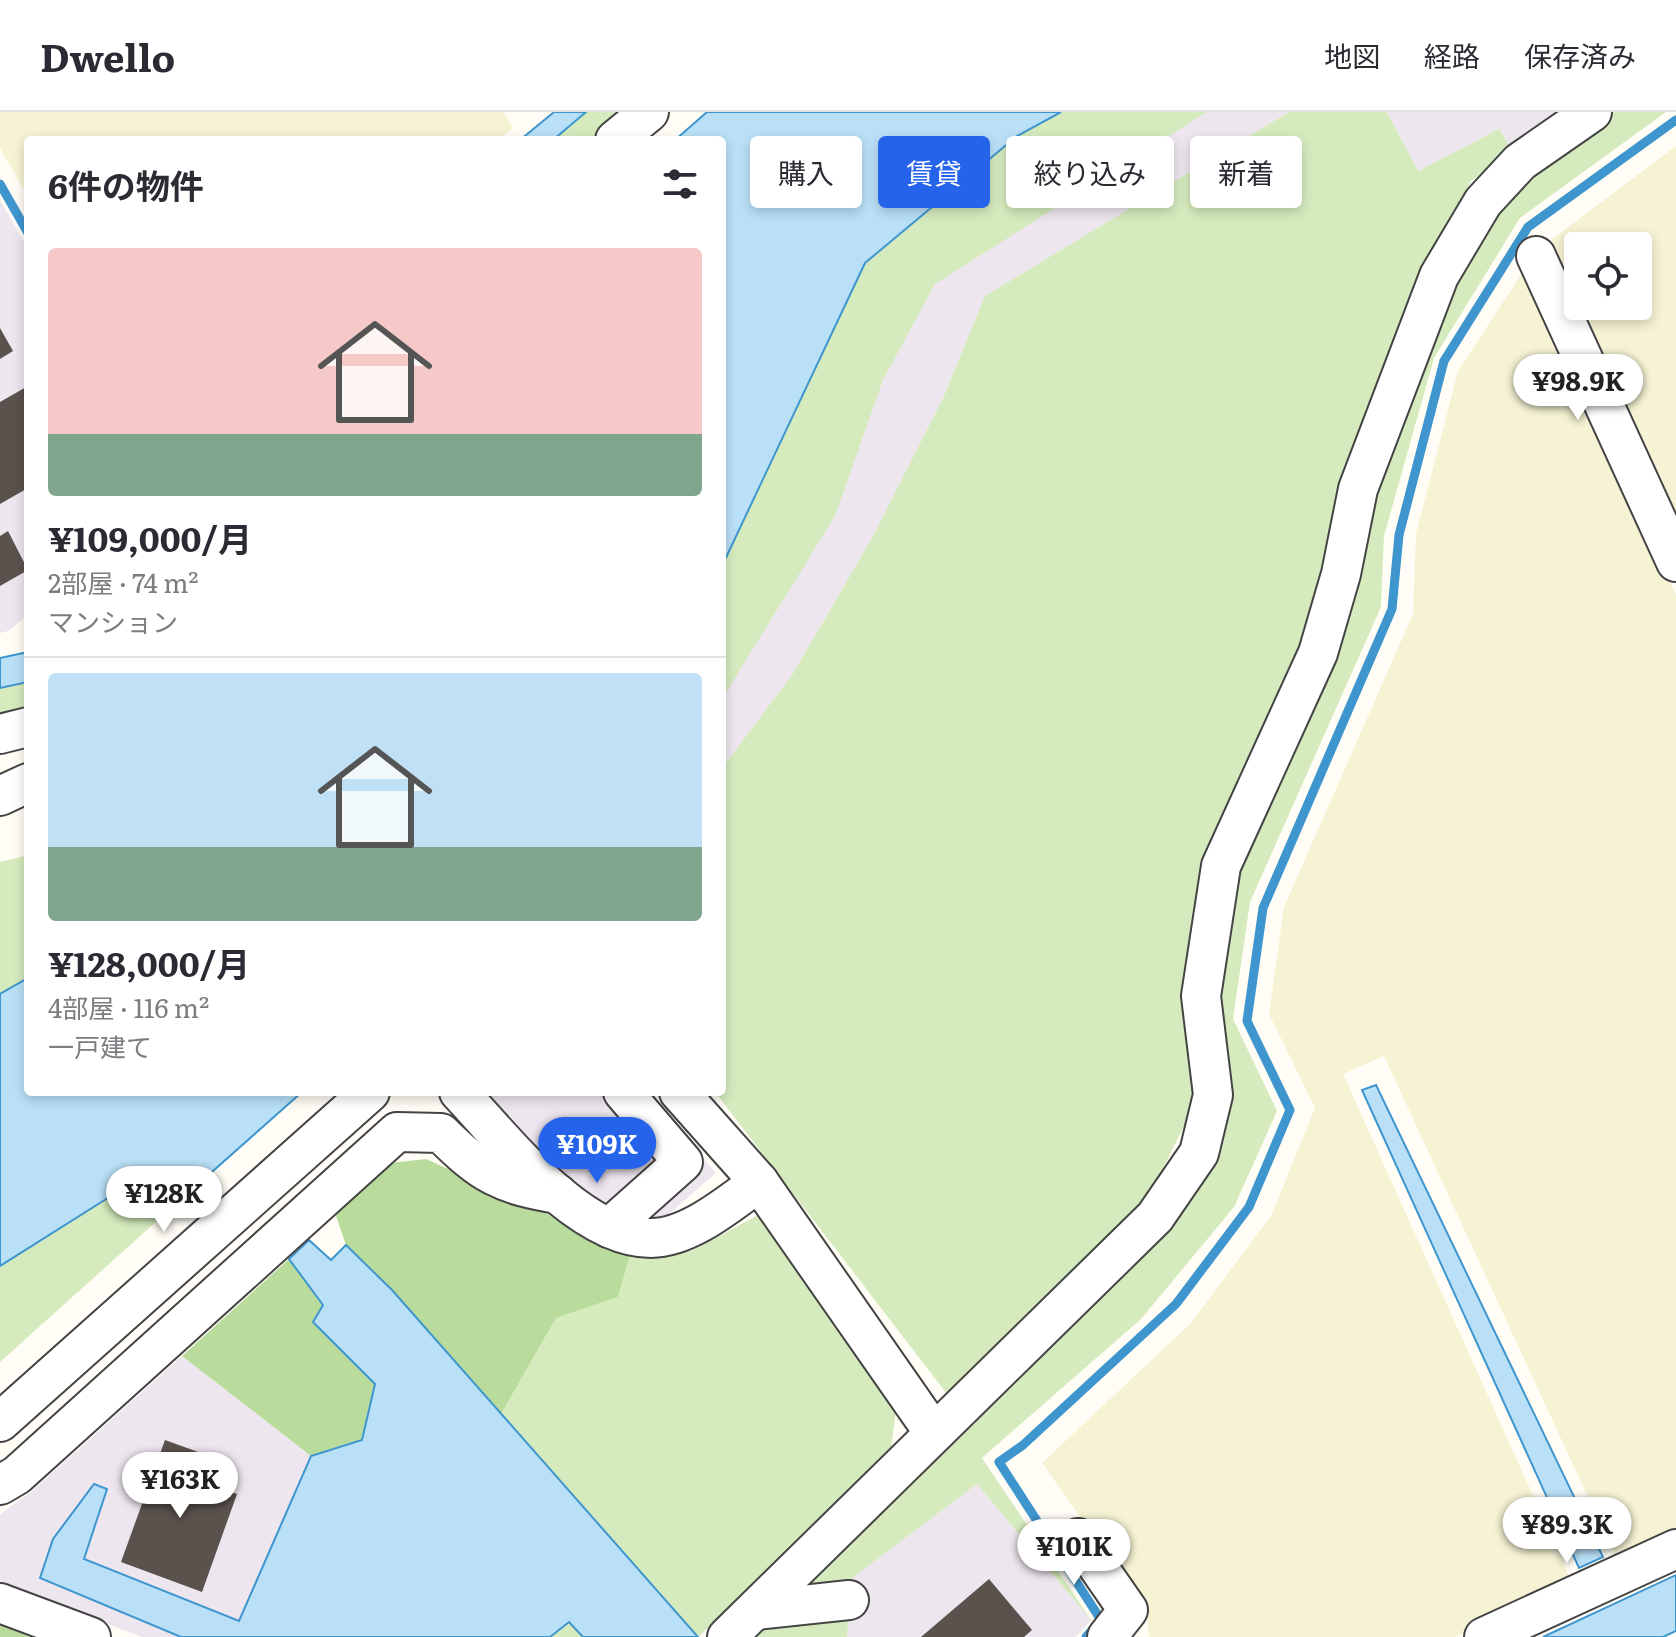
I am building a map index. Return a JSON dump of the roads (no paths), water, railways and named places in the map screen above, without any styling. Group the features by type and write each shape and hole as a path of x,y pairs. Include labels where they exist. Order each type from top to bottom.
{"street":[{"path":"620,136 649,112"},
{"path":"727,1637 1155,1217 1199,1153 1213,1095 1201,996 1221,866 1318,653 1341,574 1358,489 1439,276 1483,202 1520,162 1592,112"},
{"path":"1536,256 1676,562"},
{"path":"0,734 24,728"},
{"path":"0,796 24,785"},
{"path":"0,1422 366,1096"},
{"path":"463,1096 558,1194 609,1228 652,1239 699,1225 759,1182"},
{"path":"609,1228 683,1162 626,1096"},
{"path":"683,1096 759,1182 934,1433"},
{"path":"0,1485 17,1475 397,1132 441,1133 471,1162 513,1186 558,1194"},
{"path":"1078,1538 1128,1610 1107,1637"},
{"path":"1484,1637 1676,1549"},
{"path":"756,1610 849,1600"},
{"path":"0,1603 91,1637"}],"water":[{"path":"554,112 586,112 558,136 525,136"},
{"path":"707,112 1061,112 1017,136 1006,136 1006,145 990,159 990,136 878,136 878,208 931,208 865,263 726,558 726,136 680,136"},
{"path":"24,653 24,683 0,688 0,658"},
{"path":"24,980 24,1096 297,1096 178,1202 130,1184 0,1266 0,994"},
{"path":"1376,1085 1603,1557 1579,1568 1362,1090"},
{"path":"309,1240 331,1260 346,1245 392,1290 698,1637 583,1637 569,1622 550,1637 181,1637 40,1578 53,1539 94,1484 107,1489 84,1559 239,1621 311,1456 362,1440 375,1384 313,1322 323,1305 289,1259"},
{"path":"1676,1575 1676,1631 1663,1637 1543,1637"}],"waterway":[{"path":"1086,1637 1101,1620 999,1462 1023,1445 1176,1304 1249,1207 1290,1110 1247,1021 1263,908 1392,609 1399,535 1444,361 1528,227 1676,120"},
{"path":"0,184 24,226"}]}
